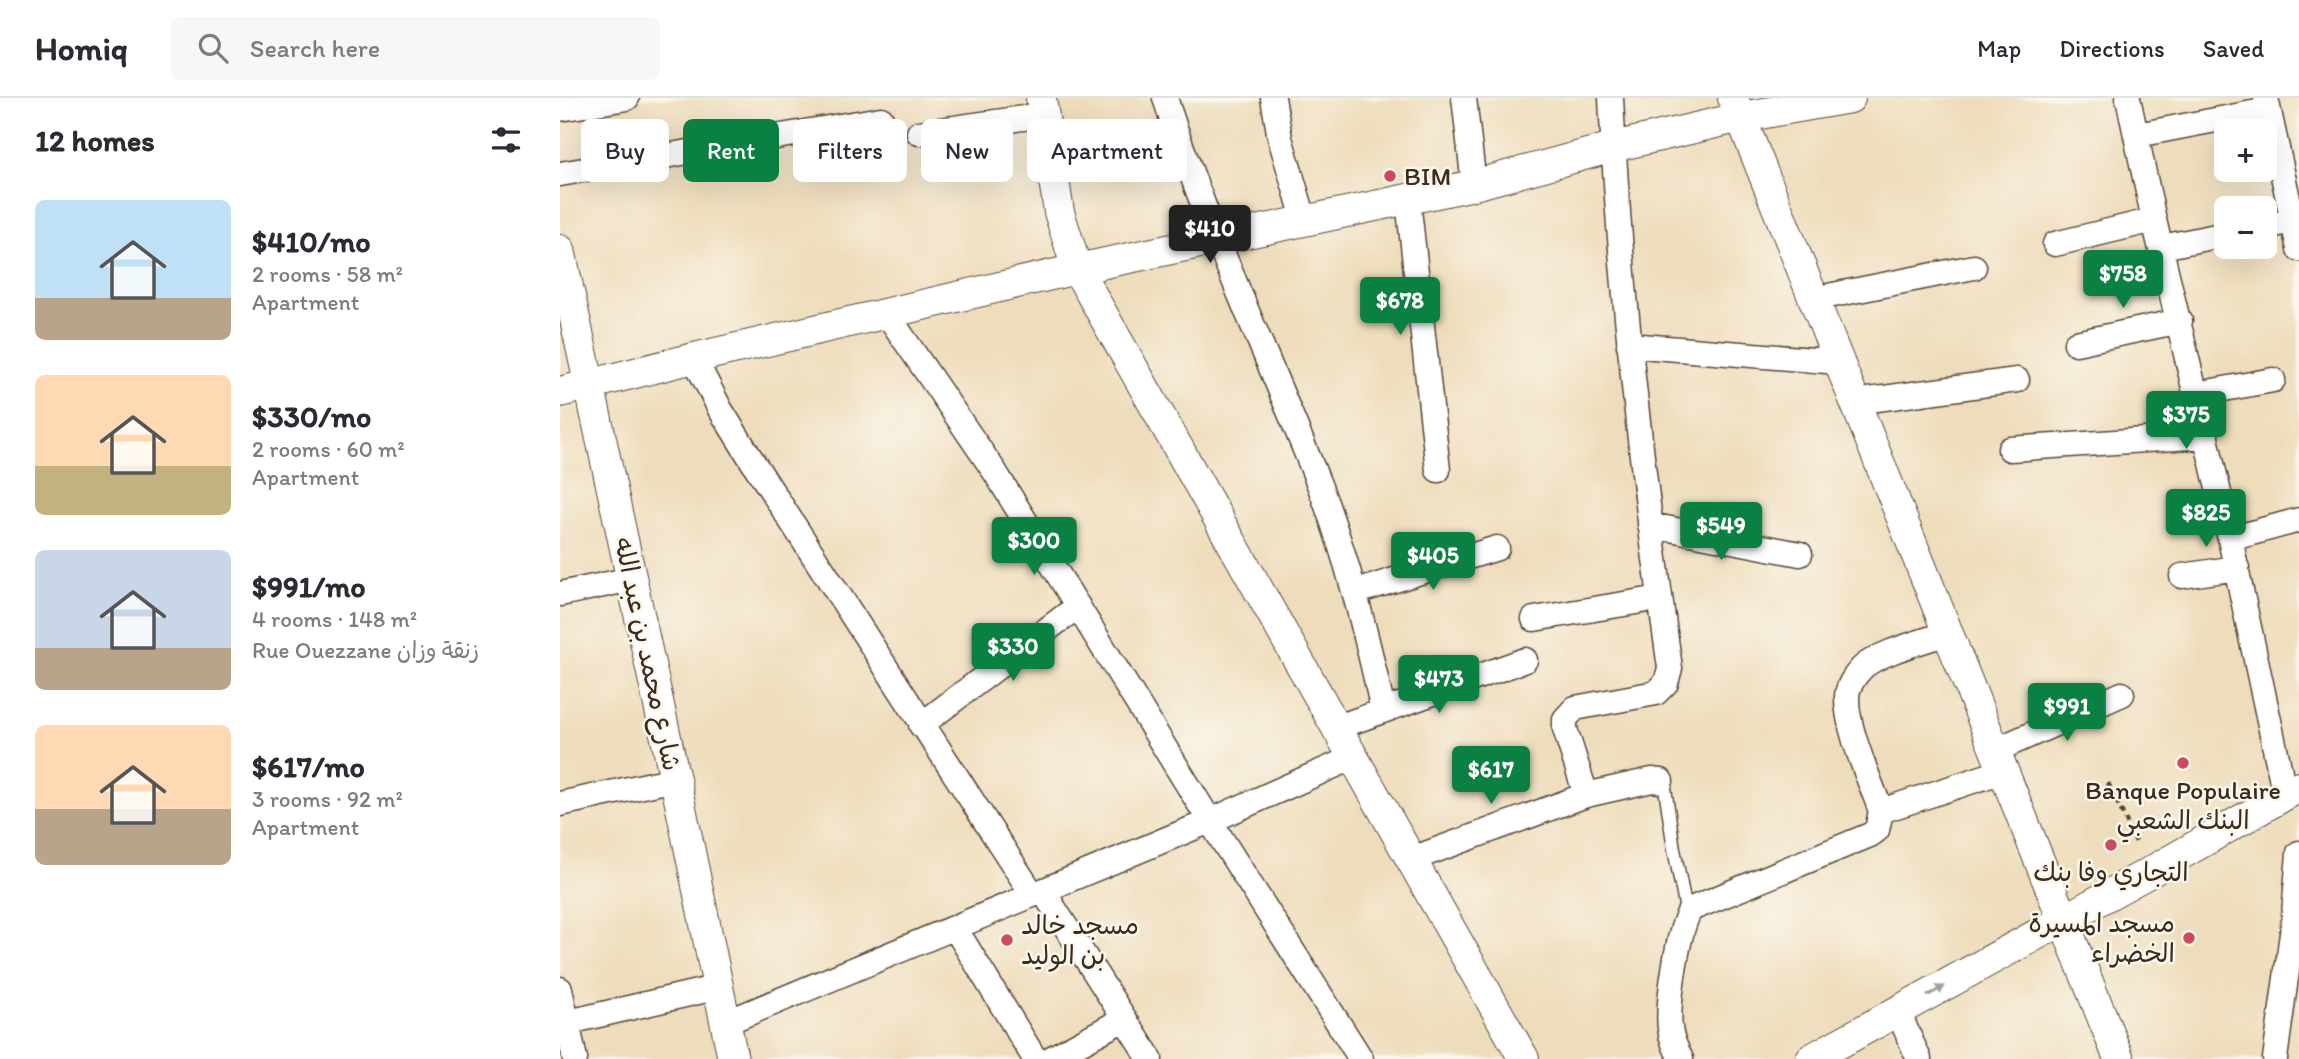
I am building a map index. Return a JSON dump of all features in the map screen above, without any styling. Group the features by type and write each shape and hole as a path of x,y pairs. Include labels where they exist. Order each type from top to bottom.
{"street":[{"path":"560,110 627,98"},
{"path":"1165,98 1217,238 1320,488 1356,593 1383,711"},
{"path":"1273,98 1280,138 1305,222"},
{"path":"1464,98 1474,185"},
{"path":"1586,795 1564,729 1565,719 1575,708 1656,693 1666,683 1670,668 1629,345 1611,98"},
{"path":"560,392 1077,269 1474,185 1613,147 1738,108 1845,98"},
{"path":"1811,1059 2292,791 2154,220 2128,98"},
{"path":"2137,135 2267,104 2299,248"},
{"path":"919,133 1043,107 1059,212 1077,269 1524,1059"},
{"path":"1738,108 2119,1059"},
{"path":"560,174 793,134"},
{"path":"1408,200 1438,470"},
{"path":"2055,244 2154,220"},
{"path":"2277,224 2292,221"},
{"path":"2162,247 2214,236"},
{"name":"شارع محمد بن عبد الله","path":"560,250 733,1059"},
{"path":"1813,299 1974,267"},
{"path":"887,314 995,472 1210,821 1361,1059"},
{"path":"2076,343 2180,321"},
{"path":"1629,345 1839,362"},
{"path":"694,358 720,409 752,462 921,725 1150,1059"},
{"path":"1854,401 2017,380"},
{"path":"2197,394 2273,380"},
{"path":"2010,449 2206,436"},
{"path":"2230,538 2299,520"},
{"path":"1650,525 1800,554"},
{"path":"1356,593 1497,548"},
{"path":"2182,576 2237,568"},
{"path":"560,594 632,579"},
{"path":"1534,619 1660,598"},
{"path":"921,725 1078,606"},
{"path":"1681,1059 1670,1031 1669,1016 1682,929 1687,915 1702,903 1765,880 1877,830 1881,811 1849,719 1847,694 1852,680 1862,667 1878,658 1947,633"},
{"path":"1338,727 1525,660"},
{"path":"1881,811 1999,761 2122,694"},
{"path":"726,1023 1210,821 1354,757"},
{"path":"560,804 675,779"},
{"path":"1412,859 1586,795 1661,780"},
{"path":"2276,1059 2296,925 2299,853"},
{"path":"955,928 1035,1059"},
{"path":"564,1023 719,987"},
{"path":"560,989 564,1023 575,1059"},
{"path":"1898,1012 1919,1059"},
{"path":"1050,1059 1124,1019"}],"lane":[{"path":"1661,780 1665,788 1687,915"}],"path":[{"path":"2108,783 2150,872"}],"place":[{"name":"BIM","path":"1390,176"},
{"name":"Banque Populaire البنك الشعبي","path":"2183,763"},
{"name":"التجاري وفا بنك","path":"2111,845"},
{"name":"مسجد المسيرة الخضراء","path":"2189,938"},
{"name":"مسجد خالد بن الوليد","path":"1007,940"}]}
